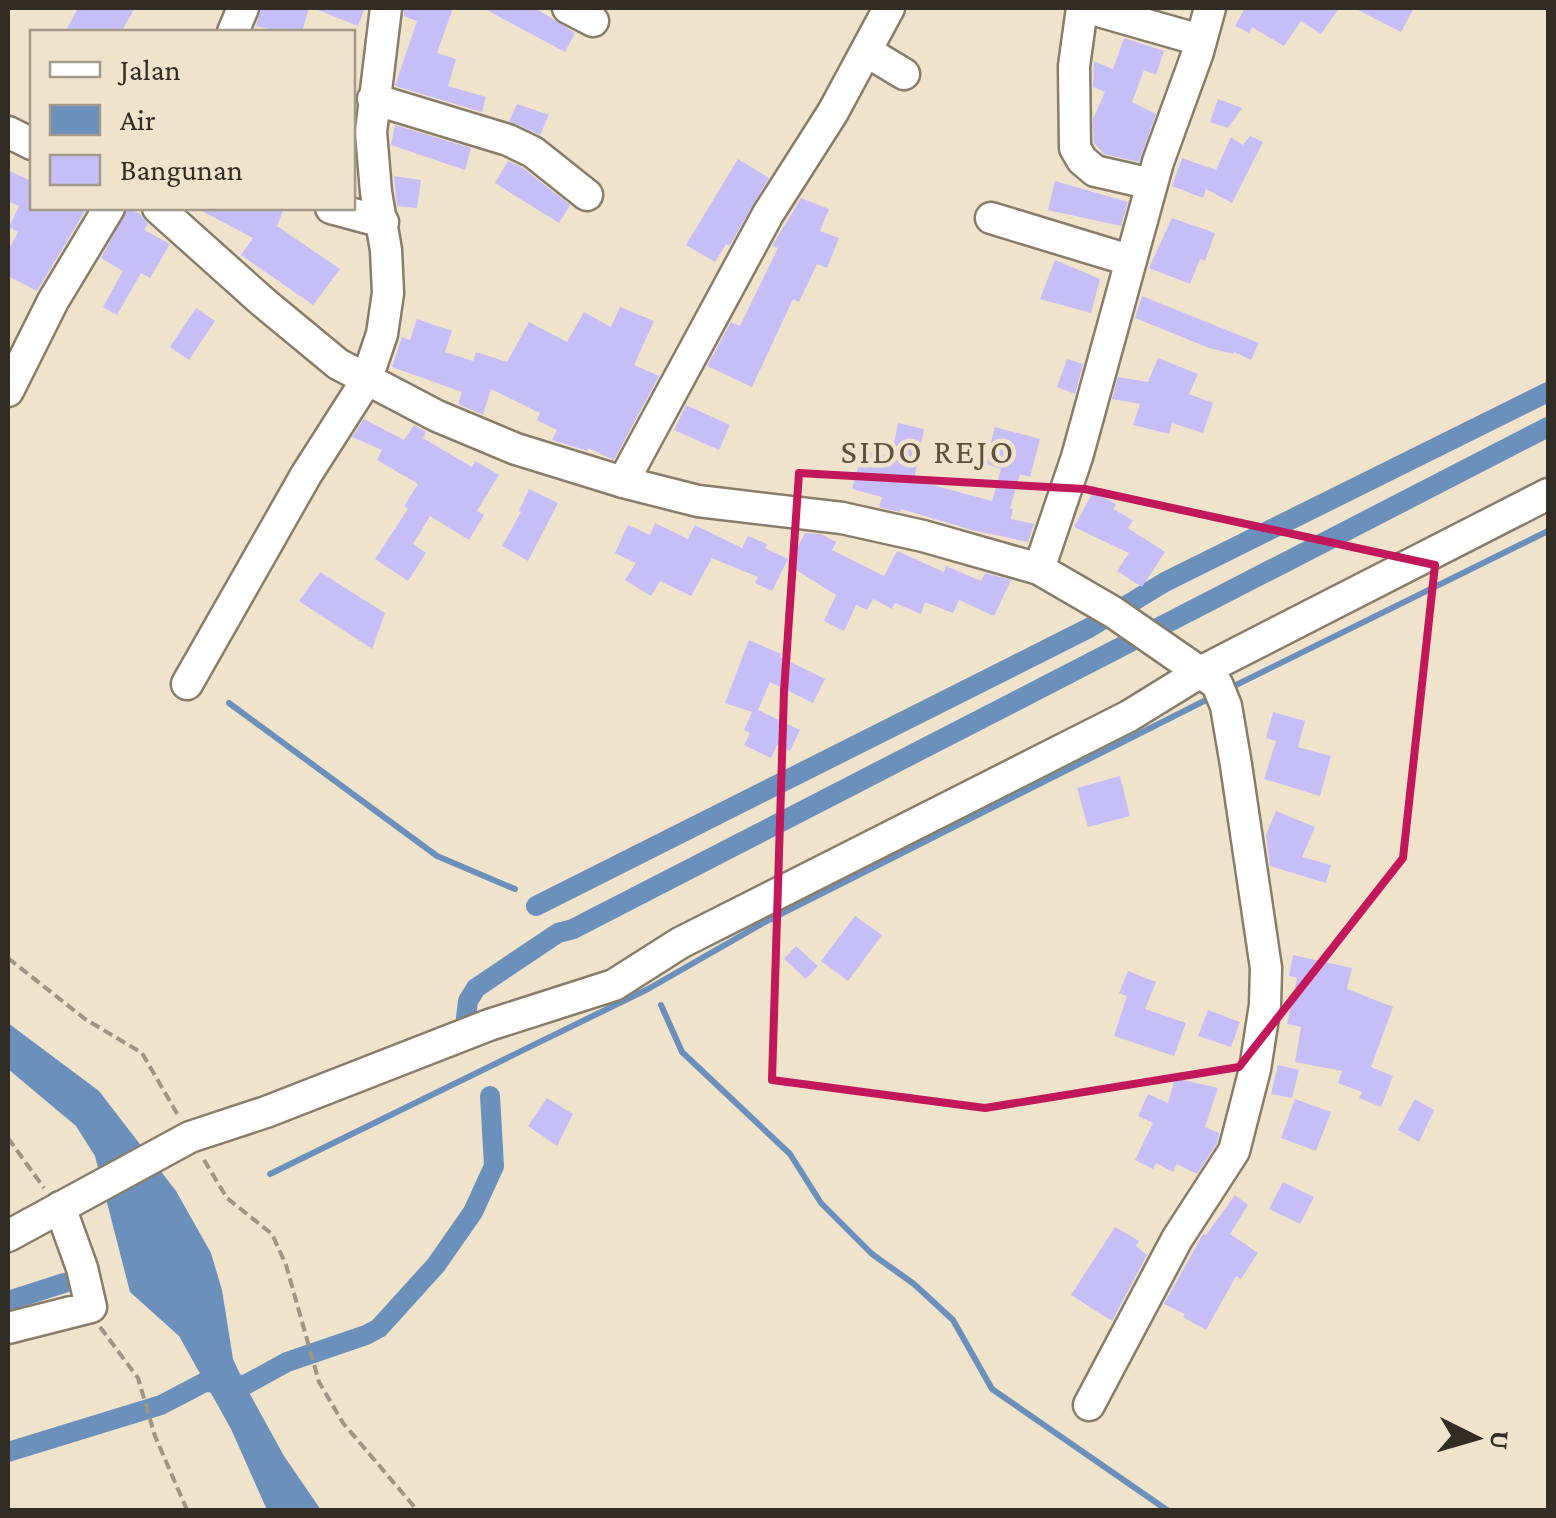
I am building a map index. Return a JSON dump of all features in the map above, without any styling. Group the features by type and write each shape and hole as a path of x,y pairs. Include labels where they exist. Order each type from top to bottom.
{"street":[{"path":"187,684 306,475 366,381 382,334 388,293 383,222 372,164 373,99 386,8"},
{"path":"623,482 768,214 833,112 889,8"},
{"path":"1152,184 1095,171 1075,148 1074,66 1085,8 1200,40"},
{"path":"1039,568 1077,456 1152,184 1210,8"},
{"path":"866,51 904,74"},
{"path":"373,99 508,140 533,152 588,194"},
{"path":"8,391 53,301 108,210"},
{"path":"160,210 338,364 437,416 516,448 698,501 842,518 1039,568 1112,612 1215,687 1266,968 1265,1005 1255,1069 1234,1151 1177,1239 1089,1405"},
{"path":"338,210 383,222"},
{"path":"991,218 1129,260"},
{"path":"8,1236 190,1137 335,1086 441,1042 614,986 680,943 1129,716 1215,687 1548,494"},
{"path":"8,1328 91,1307 68,1202"}],"path":[{"path":"8,958 85,1019 142,1053 227,1198 272,1234 286,1265 319,1382 343,1423 417,1510"},
{"path":"8,1138 27,1168 68,1202"},
{"path":"91,1307 101,1330 138,1378 155,1436 186,1510"}],"highlighted area":[{"path":"799,473 1085,489 1435,565 1403,858 1239,1067 985,1108 772,1080 784,692"}],"water":[{"path":"8,1023 99,1091 176,1191 211,1253 222,1290 233,1359 284,1456 321,1510 267,1510 231,1429 179,1336 130,1292 95,1156 76,1126 8,1069"}],"building":[{"path":"78,8 135,8 122,30 66,30"},
{"path":"261,8 309,8 303,30 256,26"},
{"path":"313,8 365,8 358,26"},
{"path":"404,8 453,8 437,53 456,59 448,86 486,97 482,112 395,86 417,21 404,16"},
{"path":"483,8 535,8 575,33 565,52"},
{"path":"1245,8 1339,8 1321,34 1301,21 1284,46 1252,27 1249,33 1235,26"},
{"path":"1354,8 1414,8 1401,32"},
{"path":"1124,38 1164,51 1156,75 1144,70 1132,102 1156,114 1139,162 1104,154 1094,143 1093,119 1105,92 1093,87 1094,61 1113,69"},
{"path":"1218,99 1242,108 1228,128 1210,122"},
{"path":"517,104 549,115 540,135 509,121"},
{"path":"395,125 471,148 465,170 391,145"},
{"path":"1250,136 1263,142 1232,203 1206,189 1203,198 1172,186 1182,158 1216,170 1231,137 1243,145"},
{"path":"738,159 769,178 729,246 726,244 715,262 686,245"},
{"path":"508,161 570,205 559,223 495,183"},
{"path":"8,170 30,181 30,210 86,210 37,291 8,276 8,251 18,232 9,227 19,206 8,201"},
{"path":"394,176 421,180 417,208 397,206"},
{"path":"1055,181 1128,202 1121,226 1048,210"},
{"path":"801,198 829,209 820,231 839,238 827,268 817,264 799,302 793,299 752,387 707,366 731,322 740,326 778,248 772,246"},
{"path":"127,210 140,214 148,224 144,230 170,244 150,278 141,273 117,315 103,307 123,271 101,258"},
{"path":"200,210 283,210 277,226 340,269 313,305 241,255 253,238"},
{"path":"1172,218 1215,233 1205,261 1200,259 1190,284 1149,268"},
{"path":"1055,260 1100,279 1091,313 1040,299"},
{"path":"1142,296 1259,343 1251,360 1234,352 1209,348 1135,318"},
{"path":"620,307 654,321 634,365 659,376 614,460 588,448 552,440 557,430 537,420 540,413 491,389 483,415 458,404 462,392 392,367 402,337 410,340 417,319 452,331 445,352 473,361 476,352 507,362 529,322 567,342 584,312 611,327"},
{"path":"196,308 215,321 189,360 170,347"},
{"path":"1158,358 1198,374 1189,394 1213,403 1203,433 1172,423 1169,434 1133,425 1140,404 1112,399 1118,377 1148,382"},
{"path":"1067,359 1083,364 1075,394 1057,387"},
{"path":"686,405 730,425 719,450 674,430"},
{"path":"364,419 404,440 414,425 426,432 423,438 472,467 475,461 499,475 477,511 484,515 469,540 430,516 413,544 426,553 408,581 375,559 408,509 404,506 418,484 377,460 382,450 352,437"},
{"path":"898,423 924,429 914,480 992,501 1001,469 985,464 995,427 1040,439 1030,477 1020,474 1010,508 1011,519 1034,524 1028,542 901,509 900,512 879,507 882,497 852,489 863,450 891,457"},
{"path":"529,489 558,503 528,561 502,546"},
{"path":"1093,492 1116,504 1113,509 1133,520 1128,528 1165,552 1142,587 1117,571 1129,553 1074,527"},
{"path":"655,523 688,539 695,525 742,548 748,536 788,559 772,591 755,583 758,577 712,558 691,596 660,581 651,596 625,580 636,563 615,553 628,525 650,535"},
{"path":"805,533 821,534 836,542 832,550 884,576 897,551 944,572 946,566 981,581 985,573 1011,580 994,616 959,600 953,613 925,602 921,614 895,603 892,609 873,599 867,610 856,605 844,631 824,621 836,595 788,565"},
{"path":"320,572 385,613 372,649 299,601"},
{"path":"749,640 825,679 813,703 770,682 758,710 800,730 790,751 777,745 771,758 744,745 750,733 744,730 752,712 725,703"},
{"path":"1273,712 1305,721 1298,747 1331,756 1320,796 1264,779 1276,741 1266,738"},
{"path":"1120,776 1130,816 1088,827 1077,788"},
{"path":"1276,811 1315,827 1302,857 1331,865 1326,883 1270,866 1266,835"},
{"path":"855,916 882,935 848,981 821,961"},
{"path":"796,946 818,966 806,979 784,959"},
{"path":"1293,955 1352,968 1347,989 1393,1007 1371,1067 1393,1076 1381,1107 1359,1098 1362,1092 1338,1083 1342,1071 1295,1062 1301,1027 1287,1024 1297,978 1289,976"},
{"path":"1128,971 1156,982 1145,1009 1186,1023 1174,1056 1114,1036 1127,996 1119,993"},
{"path":"1208,1010 1240,1022 1231,1047 1198,1036"},
{"path":"1278,1065 1299,1070 1292,1098 1271,1094"},
{"path":"1175,1078 1218,1088 1205,1127 1219,1133 1217,1143 1197,1174 1177,1164 1173,1172 1156,1163 1153,1169 1135,1160 1153,1123 1138,1116 1148,1094 1168,1103"},
{"path":"547,1098 573,1114 557,1146 528,1126"},
{"path":"1295,1099 1331,1112 1316,1151 1281,1138"},
{"path":"1415,1099 1434,1110 1419,1142 1398,1130"},
{"path":"1283,1182 1314,1197 1300,1224 1269,1209"},
{"path":"1235,1195 1248,1205 1230,1234 1258,1253 1241,1279 1236,1276 1206,1330 1164,1304 1203,1234"},
{"path":"1115,1227 1139,1241 1136,1246 1147,1255 1112,1321 1071,1295"}],"waterway":[{"path":"536,906 1089,628 1165,582 1548,392"},
{"path":"466,1018 468,1001 476,988 558,933 573,929 1548,427"},
{"path":"1230,688 1548,531"},
{"path":"270,1174 648,989 763,923 1214,696"},
{"path":"229,703 437,856 515,889"},
{"path":"661,1005 682,1052 790,1154 821,1203 872,1254 914,1284 953,1320 992,1389 1167,1510"},
{"path":"8,1452 161,1405 205,1382 245,1385 287,1362 379,1328 436,1265 473,1212 494,1166 490,1096"},
{"path":"8,1301 64,1283"}],"district":[{"name":"SIDO REJO","path":"928,451"}]}
